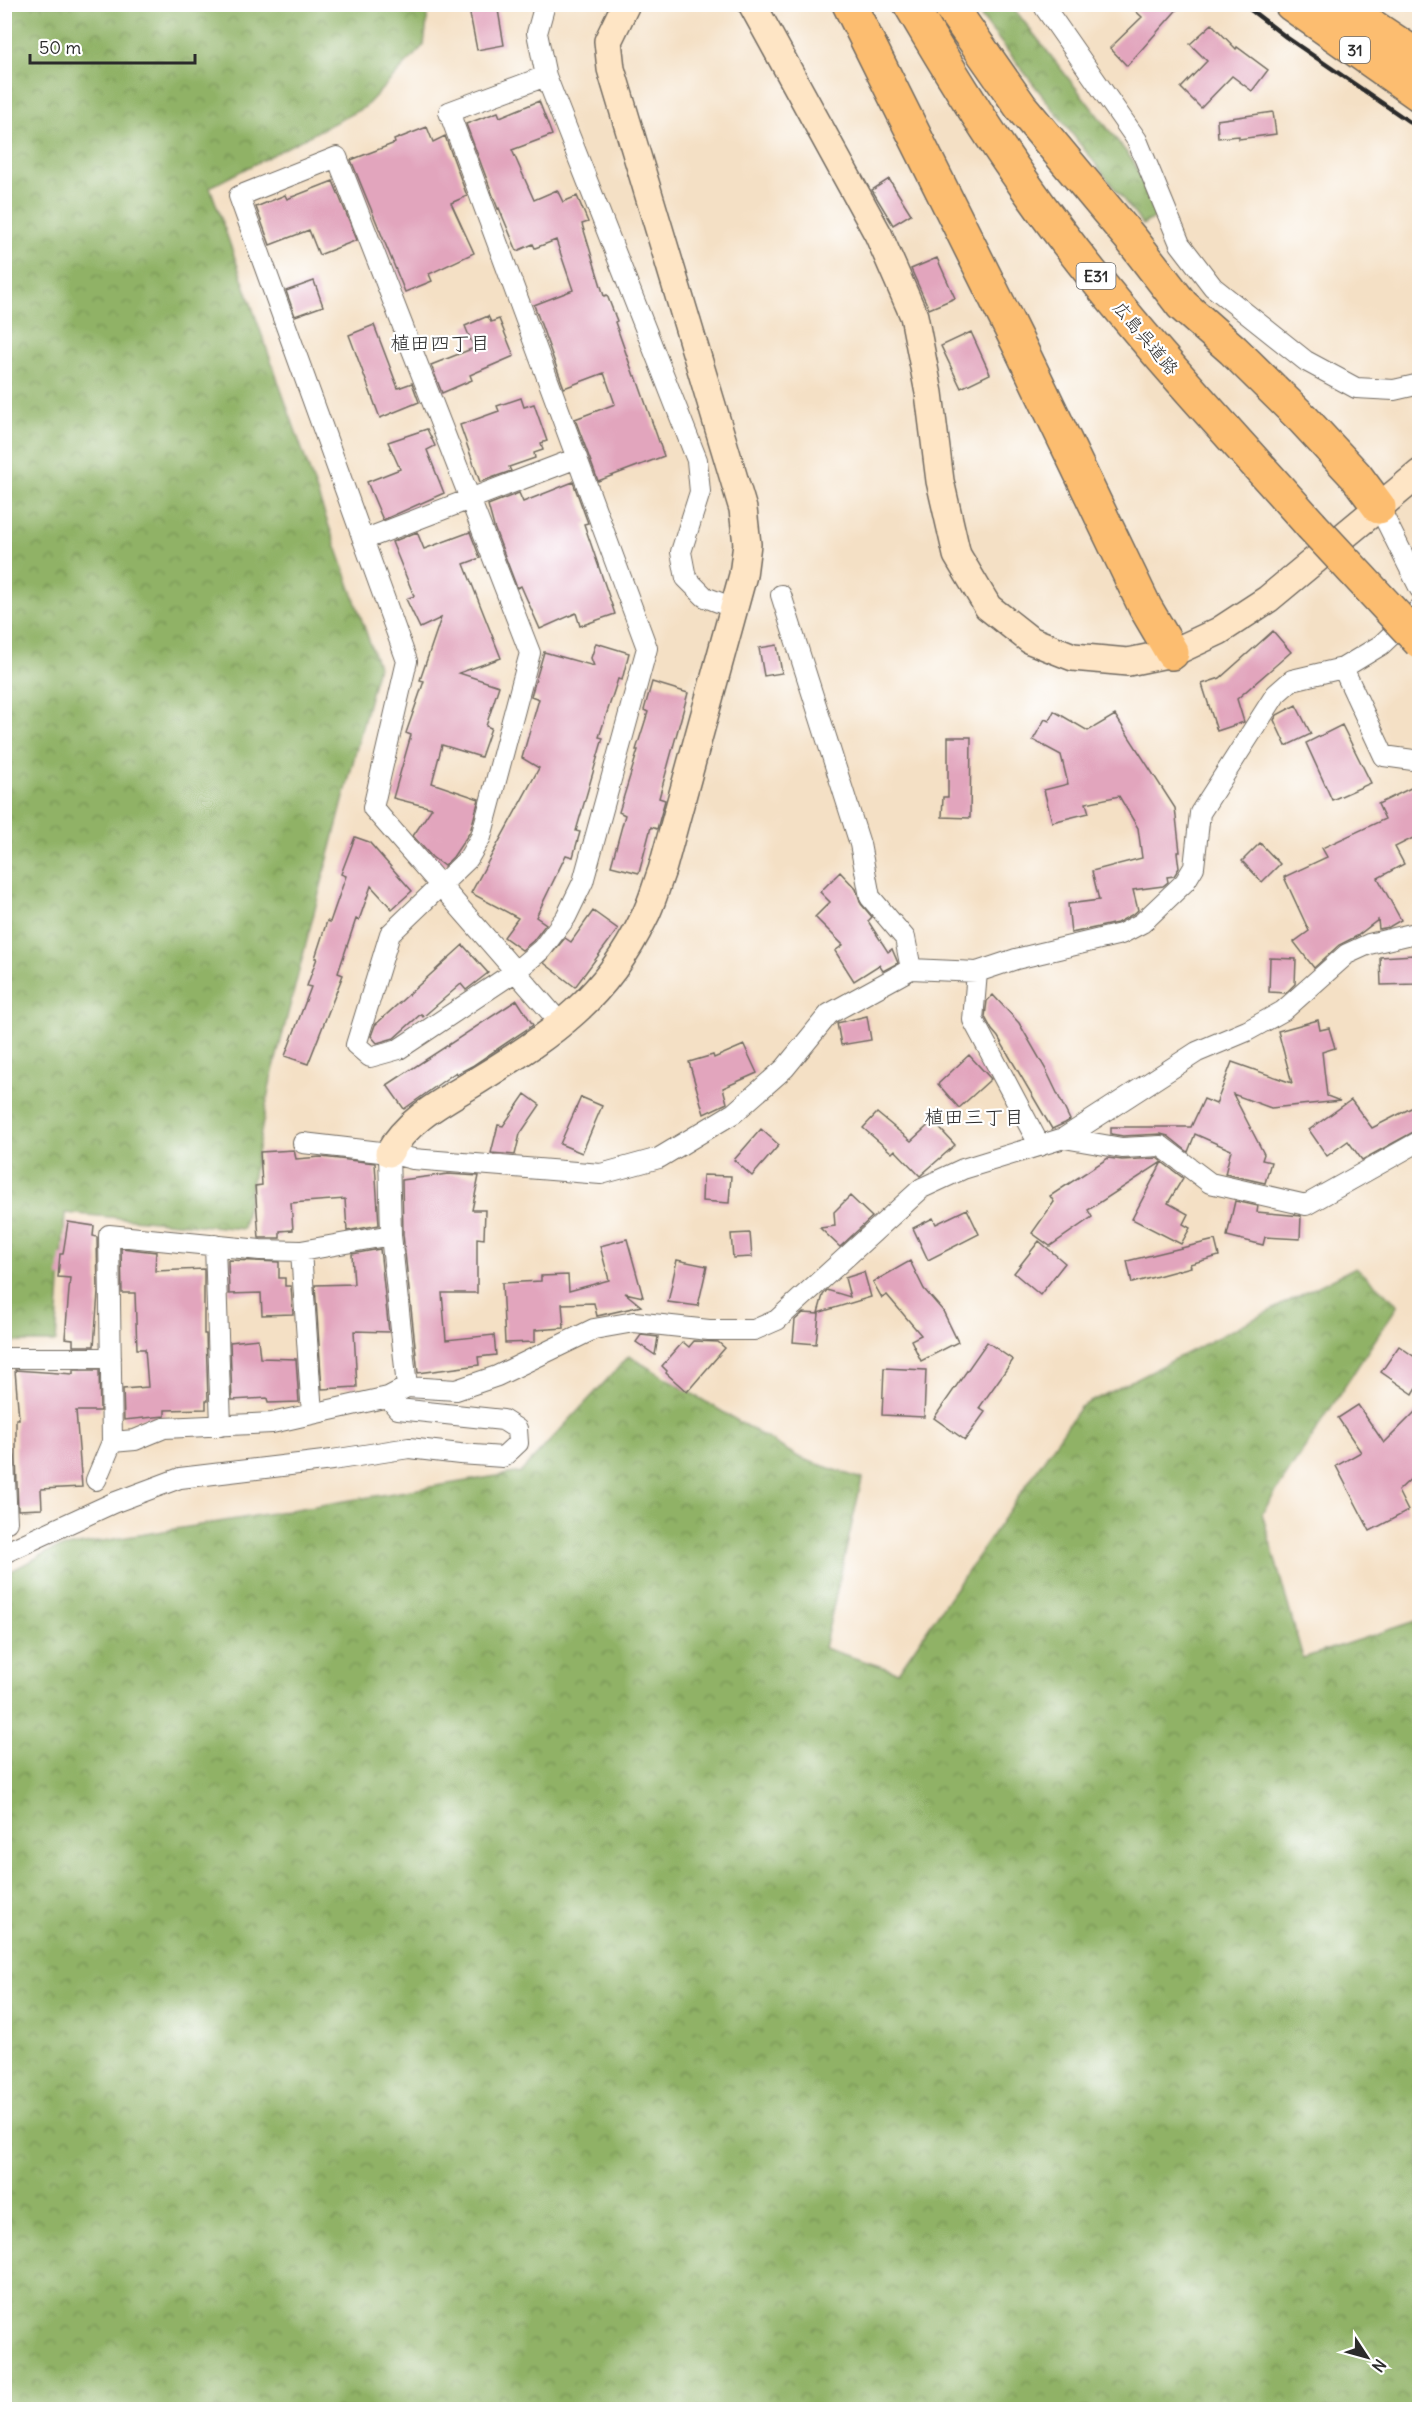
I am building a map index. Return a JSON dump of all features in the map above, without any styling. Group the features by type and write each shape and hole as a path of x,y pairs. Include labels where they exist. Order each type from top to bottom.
{"highway":[{"path":"849,4 1025,358 1145,607 1172,653"},
{"name":"広島呉道路","path":"910,4 953,77 1057,228 1152,347 1419,642"},
{"path":"949,4 1021,107 1132,240 1182,305 1233,350 1303,419 1356,476 1379,507"},
{"name":"31","path":"1291,4 1419,94"},
{"name":"31","path":"1339,4 1419,58"}],"street":[{"path":"545,4 537,33 546,76 697,460 700,492 681,552 686,578 705,597 734,608"},
{"path":"407,1387 392,1235 389,1153 396,1140 418,1118 530,1048 562,1025 600,990 618,964 645,917 662,870 743,574 747,544 743,509 611,69 608,41 626,4"},
{"path":"752,4 878,234 914,316 929,393 940,481 957,555 988,607 1030,640 1073,657 1128,662 1172,653 1219,631 1268,599 1419,473"},
{"path":"1045,8 1137,140 1180,244 1213,287 1306,361 1356,388 1394,390 1419,384"},
{"path":"546,76 449,112 647,648 583,882 566,916 542,949 516,971 399,1049 370,1057 356,1046 390,933 441,886 468,859 481,837 530,653 337,157 239,196 407,661 373,808 441,886 516,971 562,1025"},
{"path":"363,540 577,458"},
{"path":"1379,507 1419,589"},
{"path":"781,595 860,844 870,897 905,938 911,969"},
{"path":"303,1143 389,1153 412,1159 601,1174 659,1158 734,1113 785,1068 829,1014 911,969 977,972 1016,959 1121,934 1142,923 1185,882 1194,867 1200,813 1276,694 1292,680 1343,668 1381,645 1419,608"},
{"path":"1343,668 1384,756 1419,761"},
{"path":"112,1442 135,1440 164,1428 272,1423 388,1397 407,1387 456,1390 497,1376 594,1329 634,1322 709,1330 754,1330 777,1320 922,1188 963,1169 1064,1138 1197,1052 1247,1031 1283,1011 1347,954 1369,944 1419,932"},
{"path":"977,972 973,1020 1040,1146"},
{"path":"1064,1138 1122,1149 1161,1146 1210,1183 1306,1205 1419,1141"},
{"path":"96,1480 112,1442 109,1235 301,1251 392,1235"},
{"path":"214,1245 221,1426"},
{"path":"301,1251 312,1414"},
{"path":"4,1358 111,1358"},
{"path":"4,1553 113,1503 180,1478 332,1460 409,1448 503,1456 518,1443 517,1429 503,1420 398,1409 388,1397"},
{"path":"4,1459 7,1522"}],"green space":[{"path":"4,5 429,5 424,45 365,107 210,187 378,666 271,1079 243,1229 65,1213 56,1342 4,1342"},
{"path":"972,5 1011,5 1134,162 1156,216 1143,225"},
{"path":"1356,1267 1398,1305 1262,1513 1303,1658 1419,1620 1419,2409 5,2410 5,1574 54,1549 521,1472 629,1356 800,1458 862,1479 824,1648 898,1672 1080,1407"}],"building":[{"path":"468,4 497,4 504,45 477,50"},
{"path":"1128,4 1182,4 1127,66 1110,48 1142,17"},
{"path":"1212,24 1236,49 1237,47 1268,70 1252,91 1232,76 1201,108 1181,88 1207,61 1190,44"},
{"path":"539,101 552,135 512,150 534,200 557,190 563,202 577,196 588,222 582,224 604,296 607,295 617,321 615,322 664,456 598,481 575,419 615,404 604,373 564,388 534,305 573,290 556,240 535,248 533,244 517,251 498,209 466,124 498,112 500,117"},
{"path":"1273,112 1276,134 1239,139 1239,136 1218,138 1217,120"},
{"path":"427,127 433,142 445,136 467,196 451,203 474,253 429,274 432,281 405,292 351,160 395,143 394,140"},
{"path":"889,179 911,214 893,225 872,190"},
{"path":"333,181 357,240 319,255 309,230 270,245 256,207 285,195 287,199"},
{"path":"937,258 955,298 929,309 911,269"},
{"path":"314,281 323,306 295,316 286,291"},
{"path":"488,316 491,322 499,319 514,356 470,375 472,380 442,393 431,365 474,348 465,326"},
{"path":"374,325 398,388 412,383 419,402 380,418 349,335"},
{"path":"971,332 990,374 961,388 941,346"},
{"path":"521,398 524,407 534,404 547,441 541,443 543,450 534,453 535,458 509,467 511,471 480,482 460,425 499,411 497,406"},
{"path":"427,429 435,446 427,450 444,493 383,520 367,482 400,469 388,442"},
{"path":"573,482 588,523 584,524 615,614 580,626 576,613 540,629 521,586 517,588 488,505 519,493 523,502"},
{"path":"417,532 424,549 470,532 480,558 464,564 501,658 459,673 499,686 486,726 491,728 481,757 442,745 432,783 479,799 470,832 444,866 432,857 413,836 432,808 393,798 411,735 406,733 424,681 420,680 441,618 420,628 406,599 414,596 392,542"},
{"path":"1273,631 1291,652 1237,699 1244,722 1217,731 1202,684 1220,678"},
{"path":"596,643 629,653 622,680 618,679 599,737 603,738 576,831 580,832 573,857 566,855 536,917 546,924 533,941 522,950 504,937 518,918 471,893 539,768 522,758 539,699 531,696 544,652 594,666 591,658"},
{"path":"777,645 782,673 764,676 759,648"},
{"path":"652,682 688,693 659,798 665,800 657,829 651,827 639,873 611,866 625,815 619,812 648,712 644,710"},
{"path":"1296,705 1311,734 1286,746 1274,720 1277,715"},
{"path":"1054,711 1088,731 1115,715 1175,808 1180,852 1177,852 1179,868 1174,876 1167,877 1168,882 1163,886 1133,890 1138,910 1135,913 1117,923 1071,933 1068,904 1099,900 1092,871 1142,858 1138,828 1119,796 1086,803 1089,813 1052,822 1044,790 1068,784 1061,755 1033,740 1045,719 1049,721"},
{"path":"1342,725 1371,783 1332,800 1306,743"},
{"path":"948,737 971,737 970,818 942,817 943,797 948,797"},
{"path":"1419,784 1419,835 1395,847 1404,864 1378,878 1401,920 1389,927 1379,929 1378,920 1357,936 1339,945 1314,968 1294,942 1309,931 1284,877 1327,857 1322,848 1385,819 1378,804"},
{"path":"355,837 369,842 412,891 392,909 371,886 359,920 356,919 338,973 343,975 308,1064 285,1056 311,987 307,986 317,958 315,958 327,921 330,922 346,876 341,874"},
{"path":"1260,843 1280,864 1262,882 1242,861"},
{"path":"840,872 856,889 861,904 872,917 868,921 888,952 892,949 898,963 883,971 879,965 854,981 835,951 843,945 815,917 830,902 820,892"},
{"path":"593,911 618,929 575,987 544,963 565,938 571,942"},
{"path":"463,945 488,973 466,990 461,984 423,1017 421,1014 394,1038 377,1043 371,1036 375,1025"},
{"path":"1414,955 1415,984 1381,985 1380,957"},
{"path":"1270,958 1296,959 1295,984 1286,993 1269,992"},
{"path":"993,995 1019,1023 1045,1068 1070,1120 1065,1123 1052,1129 992,1030 985,1017 987,1001"},
{"path":"517,1000 533,1025 472,1066 457,1074 456,1072 404,1109 387,1085"},
{"path":"867,1016 871,1040 841,1045 837,1023"},
{"path":"1318,1020 1320,1030 1329,1028 1335,1048 1322,1052 1327,1096 1340,1101 1271,1108 1233,1094 1264,1154 1262,1160 1271,1162 1265,1183 1225,1174 1231,1150 1195,1134 1188,1152 1168,1136 1161,1134 1123,1136 1111,1134 1111,1127 1191,1127 1204,1099 1216,1104 1232,1062 1292,1083 1278,1031"},
{"path":"744,1045 757,1073 723,1088 727,1103 704,1114 689,1062 713,1055 714,1058"},
{"path":"969,1055 991,1079 959,1108 938,1084"},
{"path":"525,1094 540,1105 520,1134 515,1155 491,1153 498,1125 503,1126"},
{"path":"581,1097 602,1106 582,1153 560,1144"},
{"path":"1351,1100 1372,1128 1419,1104 1419,1129 1362,1160 1348,1141 1327,1156 1309,1130"},
{"path":"877,1113 911,1141 933,1121 955,1145 920,1176 895,1150 892,1153 863,1128"},
{"path":"761,1129 779,1145 752,1176 734,1160"},
{"path":"294,1150 296,1159 321,1157 375,1163 379,1225 347,1231 345,1199 291,1203 293,1230 280,1231 280,1238 259,1238 255,1186 262,1185 260,1152"},
{"path":"1108,1158 1122,1160 1157,1158 1162,1162 1088,1210 1092,1217 1050,1246 1032,1233 1054,1202 1050,1196"},
{"path":"1162,1162 1183,1178 1168,1203 1188,1214 1183,1224 1190,1228 1181,1244 1132,1219"},
{"path":"448,1174 479,1176 472,1210 485,1210 484,1239 477,1238 477,1293 442,1293 446,1340 494,1335 496,1355 478,1357 479,1365 418,1373 403,1234 402,1180"},
{"path":"703,1175 731,1176 729,1203 702,1201"},
{"path":"850,1196 872,1217 840,1247 820,1228 835,1226 834,1212"},
{"path":"1235,1201 1258,1206 1257,1212 1301,1216 1300,1239 1265,1237 1263,1245 1227,1236"},
{"path":"967,1209 979,1234 928,1260 913,1228 933,1218 936,1224"},
{"path":"68,1222 94,1226 93,1236 97,1237 98,1293 94,1346 73,1346 73,1339 65,1338 70,1278 58,1277 60,1254 63,1254"},
{"path":"750,1233 752,1257 733,1258 731,1234"},
{"path":"627,1239 643,1297 625,1293 641,1306 597,1316 594,1303 562,1304 564,1328 535,1330 535,1342 505,1343 502,1283 541,1281 541,1276 568,1275 569,1291 609,1280 600,1246"},
{"path":"1215,1240 1219,1256 1190,1264 1191,1267 1132,1283 1127,1261"},
{"path":"1039,1241 1065,1263 1040,1295 1014,1273"},
{"path":"121,1248 156,1252 155,1271 204,1269 204,1334 206,1334 208,1401 206,1401 206,1409 165,1410 165,1416 124,1420 123,1389 148,1387 145,1349 137,1349 135,1293 122,1293"},
{"path":"380,1249 389,1332 354,1331 357,1387 322,1389 315,1285 354,1284 352,1254"},
{"path":"228,1260 279,1262 279,1278 285,1278 285,1286 291,1286 293,1314 262,1315 261,1293 229,1294"},
{"path":"677,1260 707,1266 698,1306 668,1302"},
{"path":"910,1261 924,1289 943,1311 958,1342 921,1361 911,1340 921,1335 887,1295 882,1298 873,1282"},
{"path":"864,1272 871,1297 818,1313 823,1295 827,1290 850,1297 845,1278"},
{"path":"803,1313 819,1314 816,1344 793,1342 795,1320"},
{"path":"641,1335 658,1337 655,1355 636,1342"},
{"path":"258,1339 260,1358 296,1359 299,1402 268,1403 267,1398 232,1400 230,1342"},
{"path":"694,1341 718,1342 725,1348 687,1392 666,1373 667,1371 662,1366 683,1342 689,1347"},
{"path":"987,1342 1013,1360 979,1408 985,1412 965,1440 934,1418"},
{"path":"1399,1346 1419,1360 1419,1384 1413,1394 1381,1372"},
{"path":"884,1368 926,1370 924,1417 882,1415"},
{"path":"15,1370 73,1374 73,1370 99,1370 100,1411 76,1411 82,1487 41,1489 42,1509 18,1510 16,1419 19,1419"},
{"path":"1358,1405 1384,1443 1419,1408 1419,1471 1398,1491 1408,1511 1370,1531 1336,1466 1361,1452 1338,1418"}],"railway":[{"path":"1243,4 1286,37 1420,129"}],"district":[{"name":"植田四丁目","path":"440,342"},
{"name":"植田三丁目","path":"974,1116"}]}
